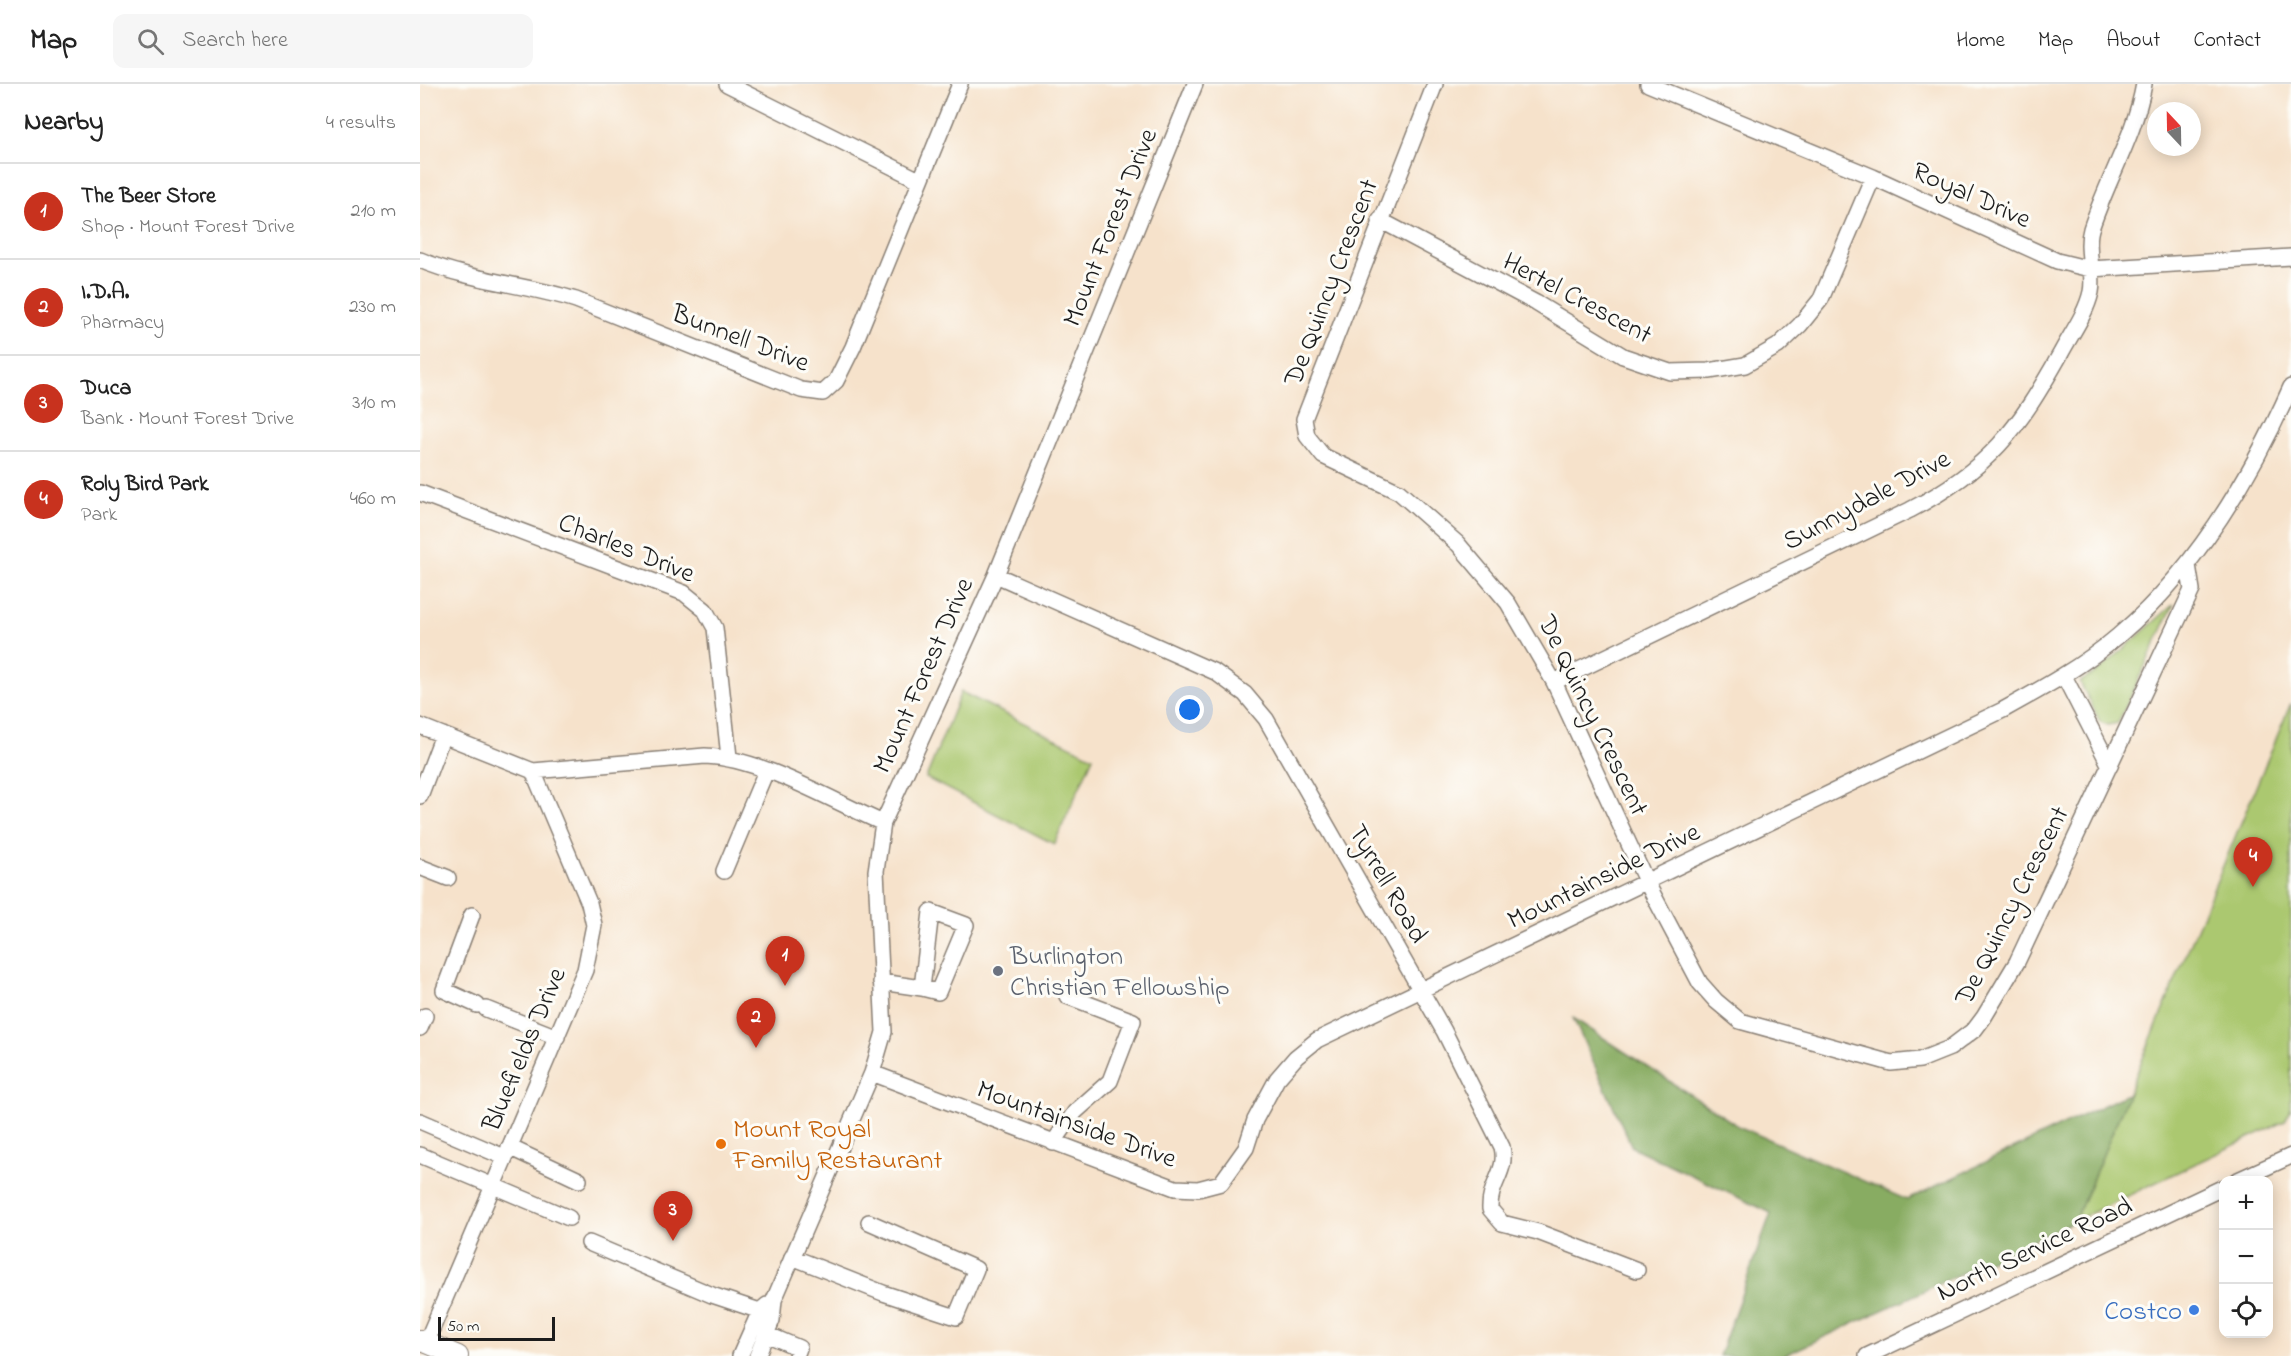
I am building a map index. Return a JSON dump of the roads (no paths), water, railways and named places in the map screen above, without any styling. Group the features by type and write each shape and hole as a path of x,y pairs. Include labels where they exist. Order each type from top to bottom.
{"main road":[{"path":"423,1341 458,1356"}],"street":[{"path":"727,84 919,180"},
{"name":"Bunnell Drive","path":"420,260 440,268 494,282 547,291 576,300 801,390 823,393 836,381 853,347 960,84"},
{"name":"Mount Forest Drive","path":"757,1356 772,1320 774,1300 872,1073 884,1032 876,871 883,823 996,575 1195,84"},
{"name":"De Quincy Crescent","path":"1435,84 1380,220 1304,420 1308,436 1323,456 1399,492 1458,544 1508,603 1554,682 1647,883 1700,983 1740,1021 1891,1063 1920,1060 1950,1048 1975,1029 2017,962 2192,590 2188,565"},
{"name":"Royal Drive","path":"1648,84 1873,177 2057,261 2090,269 2291,257"},
{"name":"Sunnydale Drive","path":"1554,682 1948,490 1988,460 2030,408 2083,314 2091,291 2090,232 2125,148 2144,84"},
{"name":"Hertel Crescent","path":"1380,220 1536,303 1623,356 1670,372 1709,371 1745,365 1778,346 1800,325 1821,299 1873,177"},
{"name":"Mountainside Drive","path":"872,1073 1175,1188 1198,1189 1221,1183 1246,1148 1256,1120 1277,1079 1296,1057 1317,1040 1353,1021 1421,992 2003,710 2064,676 2118,636 2188,565 2252,467 2291,387"},
{"name":"Charles Drive","path":"420,493 684,593 705,610 715,628 729,757"},
{"name":"Tyrrell Road","path":"996,575 1215,672 1245,694 1266,719 1421,992 1502,1147 1505,1161 1490,1196 1490,1209 1502,1223 1538,1232 1637,1270"},
{"path":"2064,676 2110,766"},
{"path":"420,727 533,771 705,756 729,757 883,823"},
{"path":"420,796 443,735"},
{"name":"Bluefields Drive","path":"423,1341 585,970 594,925 589,903 533,771"},
{"path":"724,871 766,771"},
{"path":"420,867 448,878"},
{"path":"881,982 938,992 966,925 931,912 922,988"},
{"path":"472,915 444,990 557,1037"},
{"path":"1053,1143 1075,1112 1110,1081 1133,1021 1067,996"},
{"path":"420,1121 579,1180"},
{"path":"420,1155 569,1218"},
{"path":"2247,1176 2291,1156"},
{"name":"North Service Road","path":"1867,1356 2219,1189"},
{"path":"792,1257 883,1293 956,1317 976,1269 869,1222"},
{"path":"589,1243 712,1295 760,1311"},
{"name":"Mount Forest Drive","path":"740,1356 760,1311 774,1300"},
{"path":"766,1334 799,1348 796,1356"}],"place":[{"name":"Roly Bird Park","path":"2253,887"},
{"name":"Burlington Christian Fellowship","path":"998,971"},
{"name":"The Beer Store","path":"785,986"},
{"name":"I.D.A.","path":"756,1048"},
{"name":"Mount Royal Family Restaurant","path":"721,1144"},
{"name":"Duca","path":"673,1241"},
{"name":"Costco","path":"2194,1310"}]}
